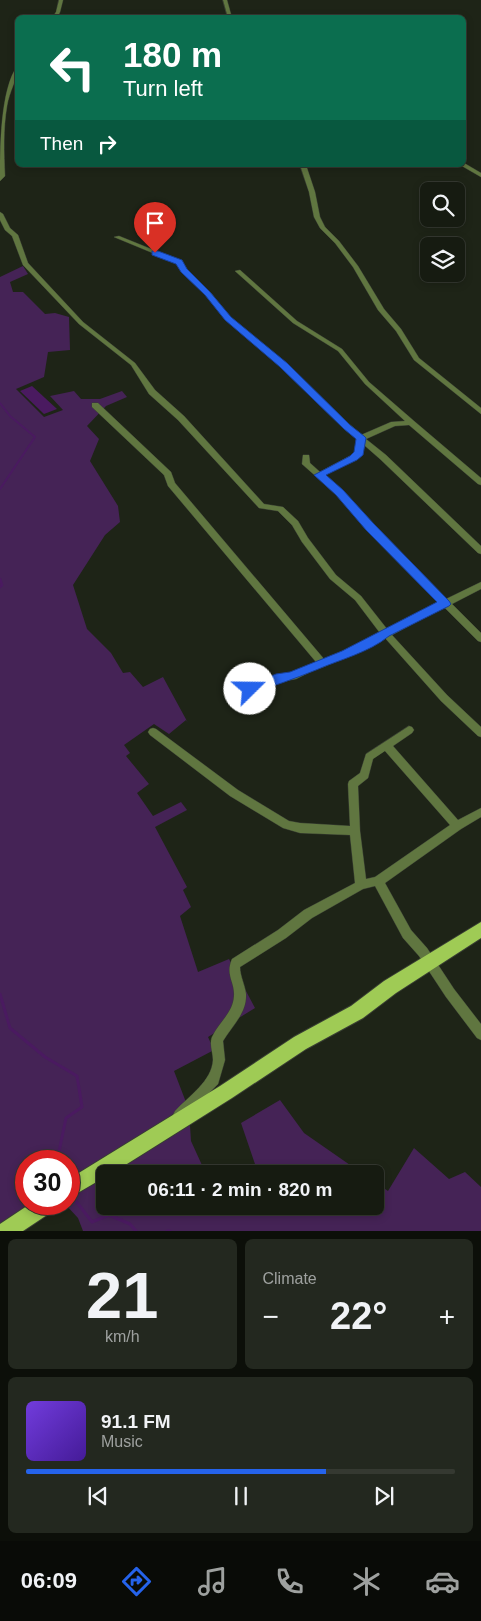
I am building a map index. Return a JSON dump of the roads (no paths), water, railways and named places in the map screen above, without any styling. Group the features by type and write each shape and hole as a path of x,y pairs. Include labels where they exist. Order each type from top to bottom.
{"main road":[{"path":"80,1182 166,1127 226,1092 300,1043 357,1012 390,987 481,929"},
{"path":"7,1231 30,1215"}],"street":[{"path":"56,15 61,0"},
{"path":"225,0 229,15"},
{"path":"0,179 2,176 2,112 8,83 15,71"},
{"path":"466,166 481,176"},
{"path":"304,167 312,192 317,217 323,228 356,267 381,310 399,330 416,359 481,412"},
{"path":"0,214 7,229 16,237 26,264 81,323 133,364 152,392 182,418 262,506 280,509 295,522 305,540 333,577 358,598 385,632 444,698 481,733"},
{"path":"116,237 179,262 184,270 208,293 228,318 284,365 347,427 481,550"},
{"path":"238,271 294,321 340,350 367,383 481,482"},
{"path":"95,406 168,474 171,484 323,664"},
{"path":"361,438 394,424 411,423"},
{"path":"319,475 359,453 361,438"},
{"path":"306,458 305,463 340,492 370,527 481,638"},
{"path":"250,689 352,652 377,639 385,632 481,585"},
{"path":"361,885 355,831 353,784 364,774 369,757 409,730"},
{"path":"153,732 234,794 287,825 300,828 355,831"},
{"path":"386,745 457,826"},
{"path":"166,1127 214,1080 219,1060 217,1040 236,1014 240,996 234,972 236,963 282,934 308,914 361,885 378,882 457,826 481,812"},
{"path":"378,882 407,934 424,952 429,962 481,1034"}],"waterway":[{"path":"0,403 10,416 35,437 0,489"},
{"path":"0,579 2,585 0,587"},
{"path":"0,994 10,1028 45,1057 77,1076 82,1107 66,1118 59,1150"},
{"path":"80,1206 92,1222 109,1215 130,1224 136,1231"}]}
